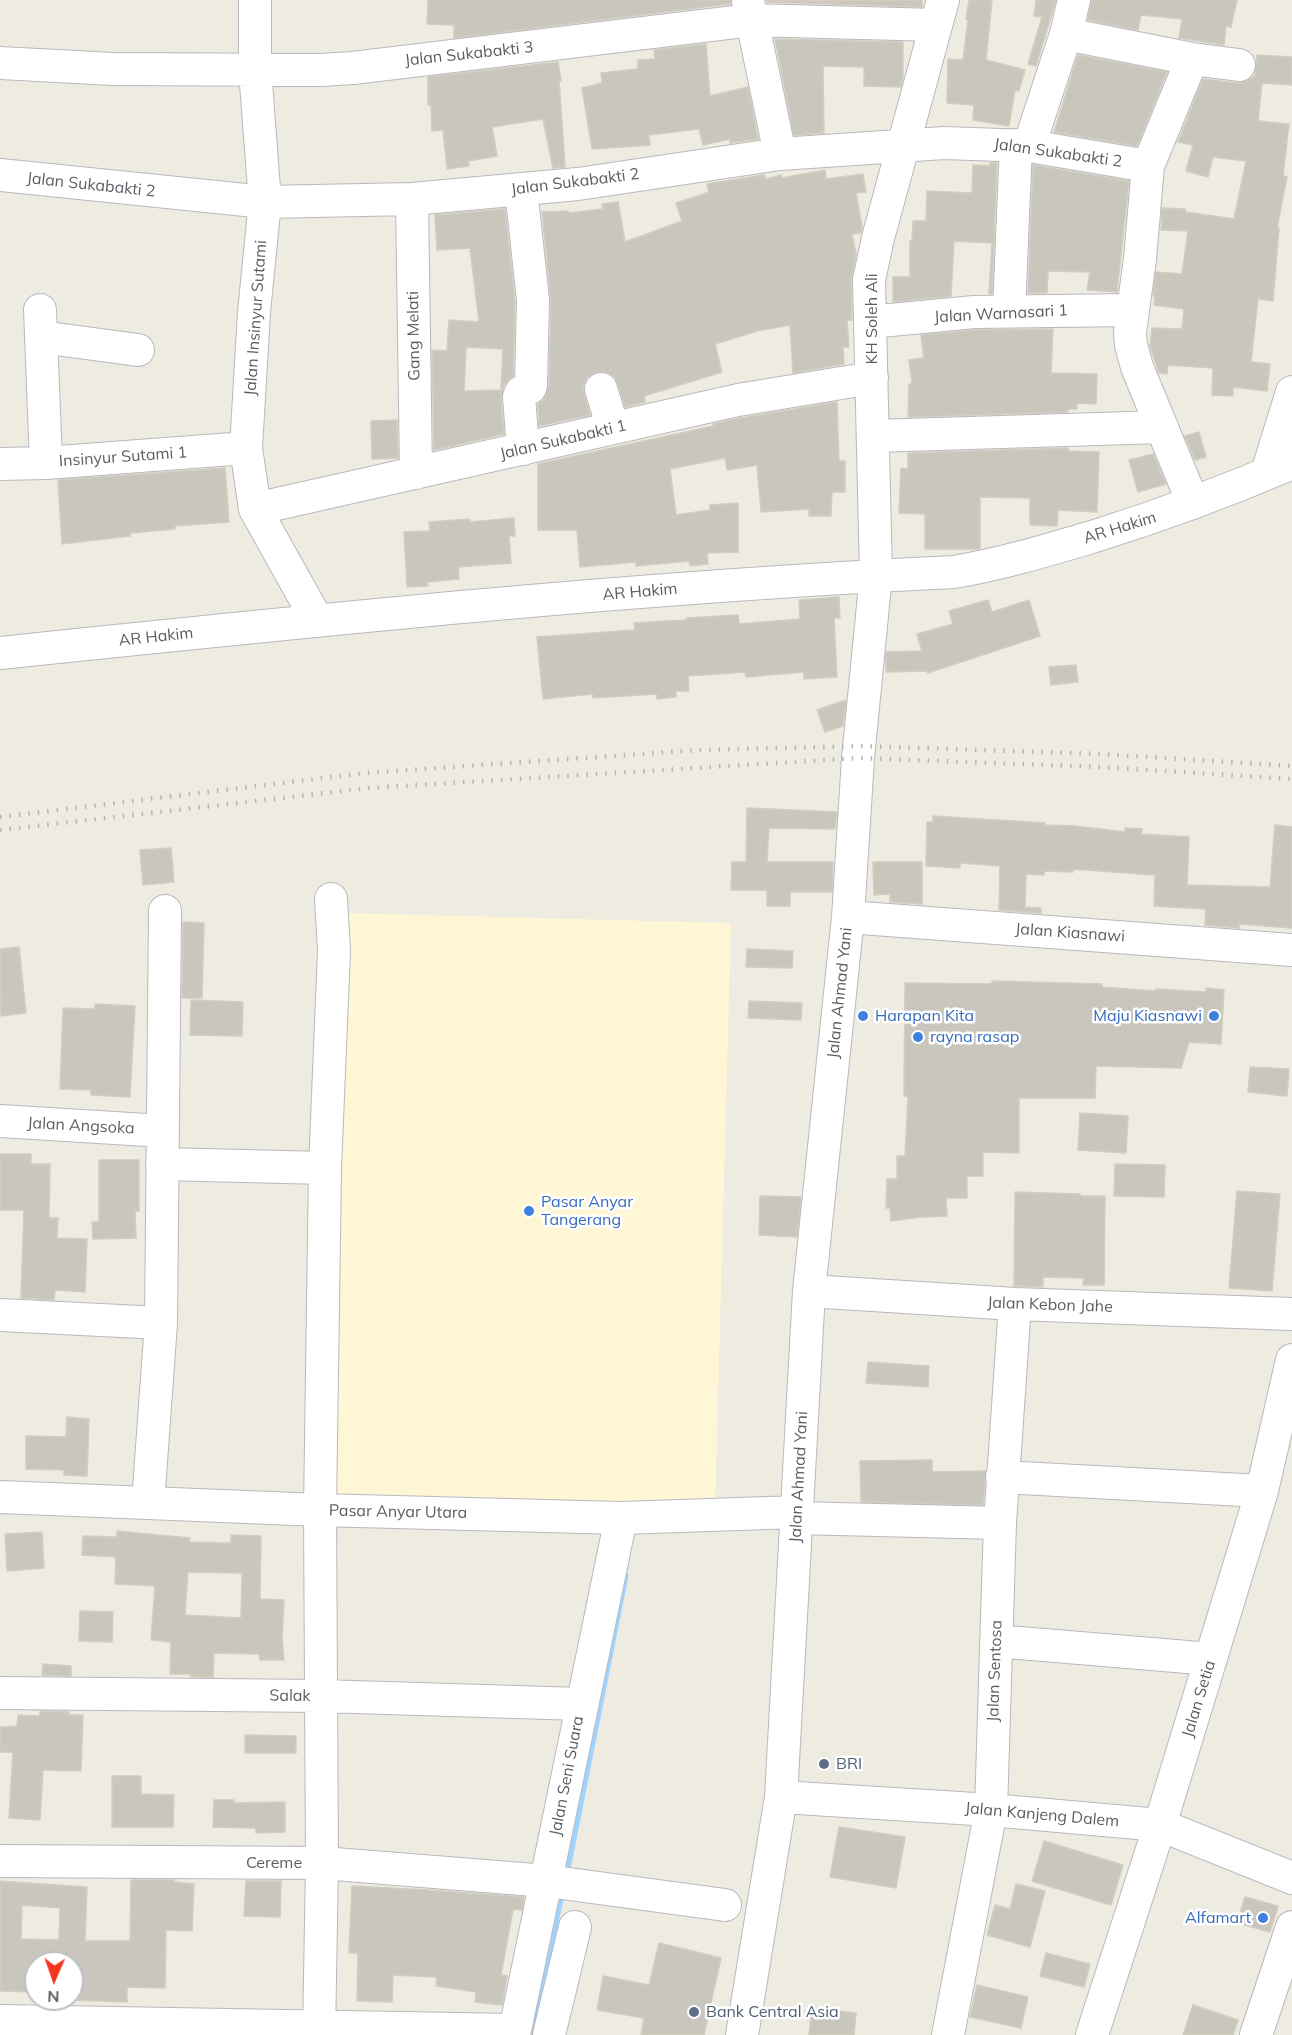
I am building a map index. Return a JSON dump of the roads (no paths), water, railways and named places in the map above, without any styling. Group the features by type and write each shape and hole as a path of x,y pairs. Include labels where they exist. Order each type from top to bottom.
{"street":[{"name":"Jalan Insinyur Sutami","path":"255,0 255,70 265,202 246,448 255,509 317,620"},
{"path":"1009,311 1023,145 1066,34 1074,0"},
{"name":"Jalan Sukabakti 3","path":"0,63 113,69 354,68 750,10 940,12"},
{"path":"750,10 780,154"},
{"name":"KH Soleh Ali","path":"876,575 869,280 878,238 940,12"},
{"path":"1066,34 1192,59 1239,65"},
{"path":"1192,59 1148,166 1140,260 1130,332 1133,354 1193,503"},
{"name":"Jalan Sukabakti 2","path":"0,175 265,202 412,199 578,184 780,154 944,143 1023,145 1148,166"},
{"path":"521,189 533,300 531,386 521,392 519,397 523,449"},
{"name":"Gang Melati","path":"412,199 416,473"},
{"name":"Jalan Warnasari 1","path":"870,322 974,312 1132,310"},
{"path":"46,463 41,324 138,350"},
{"name":"Jalan Sukabakti 1","path":"255,509 738,400 872,378"},
{"path":"601,389 613,428"},
{"path":"1280,468 1292,392"},
{"path":"873,436 1162,427"},
{"name":"Insinyur Sutami 1","path":"0,464 46,463 246,448"},
{"name":"AR Hakim","path":"0,653 317,620 676,588 954,572 996,565 1166,514 1280,468"},
{"name":"Jalan Ahmad Yani","path":"742,2035 782,1797 809,1291 848,917 858,758 876,575"},
{"path":"319,2030 322,1863 320,1510 325,1168 334,951 331,898"},
{"path":"148,1503 161,1323 165,911"},
{"name":"Jalan Kiasnawi","path":"848,917 1292,950"},
{"name":"Jalan Angsoka","path":"0,1121 163,1131"},
{"path":"162,1164 325,1168"},
{"name":"Jalan Kebon Jahe","path":"809,1291 1015,1304 1292,1314"},
{"name":"Jalan Sentosa","path":"948,2035 992,1810 1002,1477 1015,1304"},
{"path":"0,1315 161,1323"},
{"name":"Jalan Setia","path":"1092,2035 1160,1825 1286,1415 1292,1360"},
{"path":"1002,1477 1262,1491"},
{"name":"Pasar Anyar Utara","path":"0,1497 320,1510 621,1518 797,1515 1000,1523"},
{"name":"Jalan Seni Suara","path":"515,2032 558,1882 581,1704 621,1518"},
{"path":"996,1641 1211,1659"},
{"name":"Salak","path":"0,1693 321,1696 581,1704"},
{"name":"Jalan Kanjeng Dalem","path":"782,1797 992,1810 1160,1825 1292,1878"},
{"name":"Cereme","path":"0,1861 322,1863 558,1882 725,1905"},
{"path":"549,2035 574,1927"},
{"path":"1256,2035 1292,1927"},
{"path":"0,2021 319,2030 515,2032"}],"waterway":[{"path":"566,1874 625,1576"},
{"path":"530,2035 562,1891"}],"railway":[{"path":"0,817 365,773 699,750 860,746 1101,754 1292,766"},
{"path":"0,830 370,788 858,758 1101,767 1292,779"}],"place":[{"name":"Harapan Kita","path":"863,1016"},
{"name":"Maju Kiasnawi","path":"1214,1016"},
{"name":"rayna rasap","path":"918,1037"},
{"name":"Pasar Anyar Tangerang","path":"529,1211"},
{"name":"BRI","path":"824,1764"},
{"name":"Alfamart","path":"1263,1918"},
{"name":"Bank Central Asia","path":"694,2012"}]}
